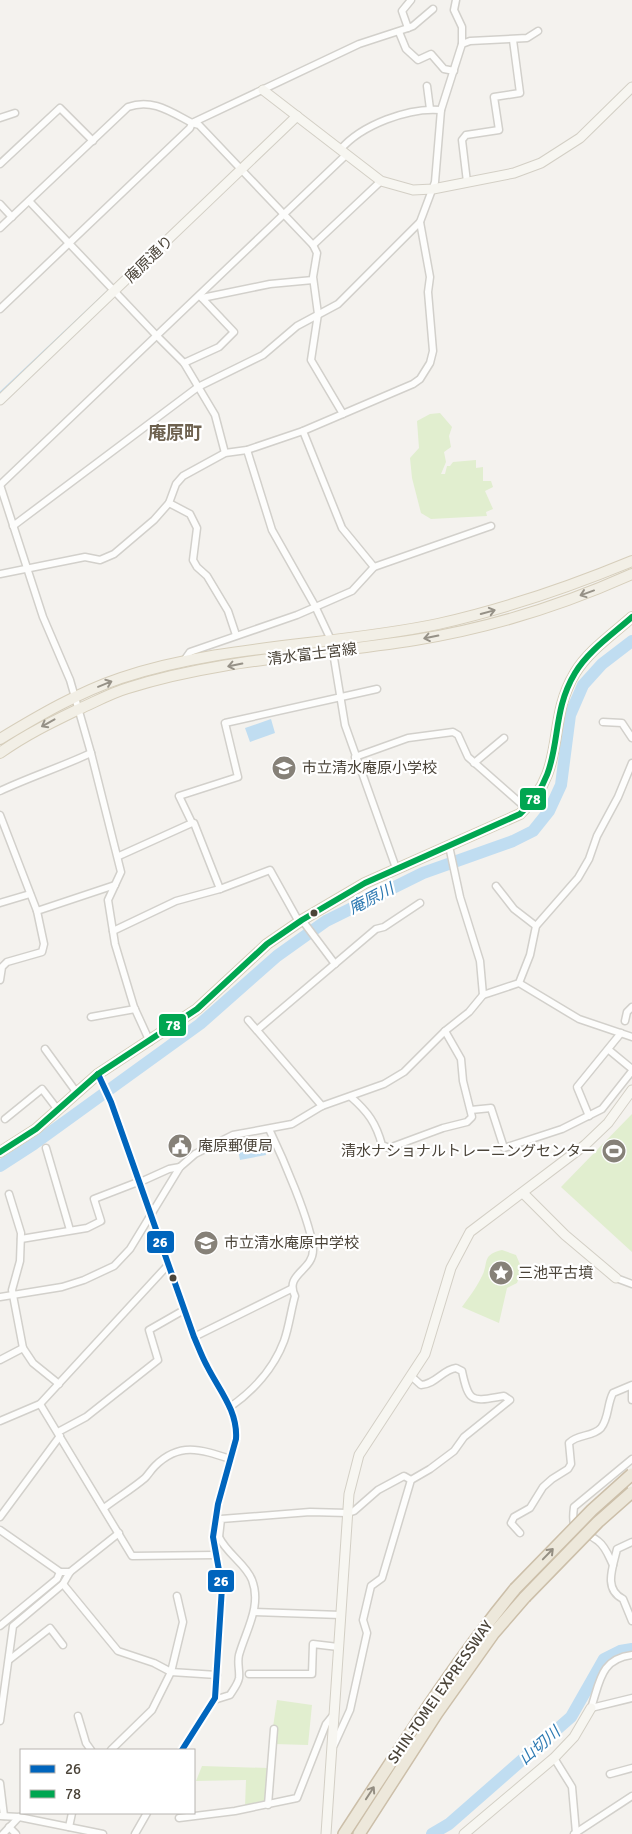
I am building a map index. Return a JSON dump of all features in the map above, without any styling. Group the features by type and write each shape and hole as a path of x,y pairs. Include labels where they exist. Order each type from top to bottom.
{"highway":[{"name":"SHIN-TOMEI EXPRESSWAY","path":"344,1834 425,1708 458,1661 515,1590 585,1517 632,1474"},
{"name":"SHIN-TOMEI EXPRESSWAY","path":"359,1834 399,1770 471,1665 524,1597 598,1522 632,1492"}],"main road":[{"name":"清水富士宮線","path":"0,739 75,698 121,678 183,662 436,624 540,597 632,560"},
{"name":"清水富士宮線","path":"0,753 48,723 127,688 183,674 254,661 417,639 492,623 548,607 632,574"},
{"path":"0,1152 36,1129 77,1093 197,1009 267,944 364,883 512,819 526,808 541,789 551,769 564,699 575,673 594,650 632,617"}],"street":[{"path":"408,28 402,11 411,0"},
{"path":"13,526 198,387 263,355 297,326 338,304 420,222 433,189 441,110 462,44 462,27 454,10 456,0"},
{"path":"0,309 190,128 192,123 359,44 413,26 433,10"},
{"path":"462,44 479,40 527,38 538,31"},
{"path":"399,32 406,48 418,60 431,54 444,69 454,71"},
{"path":"467,182 462,140 466,135 499,130 494,97 520,93 513,40"},
{"path":"427,86 430,109"},
{"path":"263,90 381,181 413,190 433,189 514,172 553,156 580,138 632,88"},
{"path":"0,228 128,108 141,103 157,105 199,125 313,245 318,257 313,280 318,314 311,360 343,414"},
{"path":"0,164 60,108 93,140"},
{"path":"150,1042 135,1009 113,931 108,900 121,872 119,856 70,680 43,617 0,485 284,214 344,152 351,137 410,111 441,110"},
{"path":"0,118 14,113"},
{"name":"庵原通り","path":"0,400 297,116"},
{"path":"313,245 381,181"},
{"path":"29,201 156,336 184,363 215,415 225,453"},
{"path":"0,204 12,217"},
{"path":"0,574 85,557 100,560 114,554 154,520 169,503 176,484 182,476 225,453 247,450 303,431 413,384 420,378 430,363 433,351 428,292 430,277 420,222"},
{"path":"200,296 270,284 313,280"},
{"path":"184,363 220,347 234,332 200,296"},
{"path":"303,431 342,528 374,567"},
{"path":"247,450 272,530 315,606 331,640 344,725 396,868"},
{"path":"169,503 190,514 197,528 193,560 197,567 207,576 228,611 236,635"},
{"path":"183,662 190,652 297,615 352,591 374,567 491,526"},
{"path":"220,889 194,823 192,823 179,796 238,777 225,723 377,689"},
{"path":"603,722 622,723 632,738"},
{"path":"356,757 408,738 453,732 458,735 463,748 474,763 526,808"},
{"path":"474,763 504,738"},
{"path":"0,791 38,774 62,767 91,753"},
{"path":"519,983 530,955 536,926 578,878 589,859 597,836 618,797 632,763"},
{"path":"0,814 37,911 44,944 42,952 7,962 2,968 0,980"},
{"path":"119,856 192,823"},
{"path":"449,846 460,898 480,960 482,995"},
{"path":"113,931 176,901 220,889 270,870 302,923 335,964"},
{"path":"37,911 115,885"},
{"path":"496,886 514,908 536,926"},
{"path":"0,903 30,894"},
{"path":"257,1030 376,929 384,927 420,903"},
{"path":"0,1297 62,1287 100,1274 123,1258 180,1167 208,1146 241,1133 292,1124 322,1106 384,1084 404,1072 445,1031 469,1012 482,995 519,983 579,1019 632,1037"},
{"path":"625,1021 627,1012 632,1006"},
{"path":"91,1017 135,1009"},
{"path":"248,1020 322,1106"},
{"path":"351,1097 368,1112 376,1125 382,1145 389,1148 443,1128 467,1122 472,1117 463,1081 461,1059 445,1031"},
{"path":"589,1116 577,1087 621,1033"},
{"path":"45,1049 77,1093"},
{"path":"471,1110 491,1108 504,1148 562,1129 602,1109 632,1070 609,1050"},
{"path":"100,1077 111,1102 149,1216 194,1337 206,1365 230,1407 237,1428 218,1504 215,1555 222,1587 214,1700 183,1749"},
{"path":"5,1119 42,1089 58,1110"},
{"path":"326,1834 348,1513 351,1482 360,1455 425,1354 451,1268 470,1232 585,1145 608,1123 632,1090"},
{"path":"230,1407 248,1395 273,1365 284,1340 295,1296 291,1288 292,1280 308,1265 313,1250 300,1204 269,1128"},
{"path":"46,1148 70,1230"},
{"path":"22,1239 87,1228 101,1221 94,1199 169,1168 180,1167"},
{"path":"523,1193 565,1235 616,1278 632,1284"},
{"path":"9,1194 22,1239 20,1261 13,1285 13,1295 24,1348 33,1363 59,1384"},
{"path":"0,1421 40,1404 168,1265"},
{"path":"194,1337 291,1288"},
{"path":"0,1517 59,1434 86,1417 158,1360 149,1330 184,1310"},
{"path":"0,1360 24,1348"},
{"path":"331,1750 350,1710 367,1633 363,1620 371,1586 382,1578 411,1480 430,1469 454,1451 464,1437 510,1400 504,1396 483,1401 474,1399 469,1395 462,1371 456,1368 445,1373 429,1385 421,1385 411,1376"},
{"path":"520,1533 511,1523 514,1517 530,1508 543,1487 568,1469 571,1464 569,1443 572,1439 600,1430 606,1421 613,1393 632,1387 632,1400"},
{"path":"40,1404 132,1556 215,1555"},
{"path":"104,1508 145,1478 154,1466 172,1452 187,1449 208,1452 230,1459"},
{"path":"613,1565 608,1553 599,1542 576,1530 572,1521 574,1507 632,1459"},
{"path":"216,1538 221,1519 310,1512 348,1513 354,1511 378,1490 404,1476 411,1480"},
{"path":"0,1530 60,1572 70,1572"},
{"path":"0,1721 13,1626 63,1584 70,1572 119,1533"},
{"path":"214,1700 230,1695 238,1683 238,1657 254,1612 254,1590 249,1574 216,1538"},
{"path":"632,1542 617,1549 610,1581 617,1596 623,1599 631,1613 632,1621"},
{"path":"0,1626 57,1579 60,1572"},
{"path":"63,1584 118,1651 154,1663 171,1672 217,1675"},
{"path":"112,1749 152,1710 171,1672 183,1622 177,1596"},
{"path":"254,1612 341,1615"},
{"path":"9,1660 50,1628 63,1645"},
{"path":"249,1674 312,1674 313,1644 338,1647"},
{"path":"464,1834 554,1758 574,1737 591,1708 609,1663 621,1656 632,1655"},
{"path":"591,1708 632,1698"},
{"path":"179,1818 297,1798 326,1724 334,1714"},
{"path":"78,1716 86,1743 90,1749"},
{"path":"268,1804 274,1729"},
{"path":"554,1758 572,1787 575,1833 632,1796"},
{"path":"610,1774 632,1768"},
{"path":"0,1783 2,1816 19,1817 104,1834"},
{"path":"69,1827 72,1814"},
{"path":"135,1834 146,1814"},
{"path":"3,1834 19,1817"},
{"path":"9,1828 16,1834"}],"green space":[{"path":"440,413 452,427 449,436 451,447 444,452 446,462 441,474 445,474 447,466 450,466 453,462 476,460 476,468 483,467 483,481 491,481 493,487 485,491 493,509 486,512 487,516 431,519 421,513 412,478 410,458 419,448 417,421 430,414"},
{"name":"清水ナショナルトレーニングセンター","path":"632,1114 632,1252 561,1187"},
{"path":"502,1250 516,1255 522,1269 517,1283 507,1288 499,1323 462,1307 480,1280 488,1257"},
{"path":"277,1700 312,1705 308,1745 274,1744 273,1727"},
{"path":"202,1766 268,1768 264,1802 245,1807 246,1780 196,1781"}],"water":[{"path":"271,719 275,733 250,742 245,728"},
{"path":"263,1139 266,1155 240,1160 237,1144"}],"waterway":[{"path":"0,393 110,289"},
{"name":"庵原川","path":"0,1166 34,1144 200,1024 277,956 326,921 423,873 513,841 533,831 549,811 561,785 570,715 583,685 602,664 632,641"},
{"name":"山切川","path":"432,1834 449,1824 571,1717 604,1659 620,1651 632,1649"}],"transit line":[{"name":"78","path":"0,1152 36,1129 98,1074 197,1009 267,944 302,920 365,883 520,814 535,797 545,780 551,762 566,692 575,673 594,650 632,617"},
{"name":"26","path":"98,1074 111,1102 194,1337 205,1363 227,1401 236,1429 236,1439 218,1504 213,1537 222,1587 215,1698 183,1749"}],"place":[{"name":"市立清水庵原小学校","path":"284,768"},
{"name":"庵原郵便局","path":"180,1146"},
{"name":"清水ナショナルトレーニングセンター","path":"614,1151"},
{"name":"市立清水庵原中学校","path":"206,1243"},
{"name":"三池平古墳","path":"501,1273"}],"district":[{"name":"庵原町","path":"175,433"}]}
